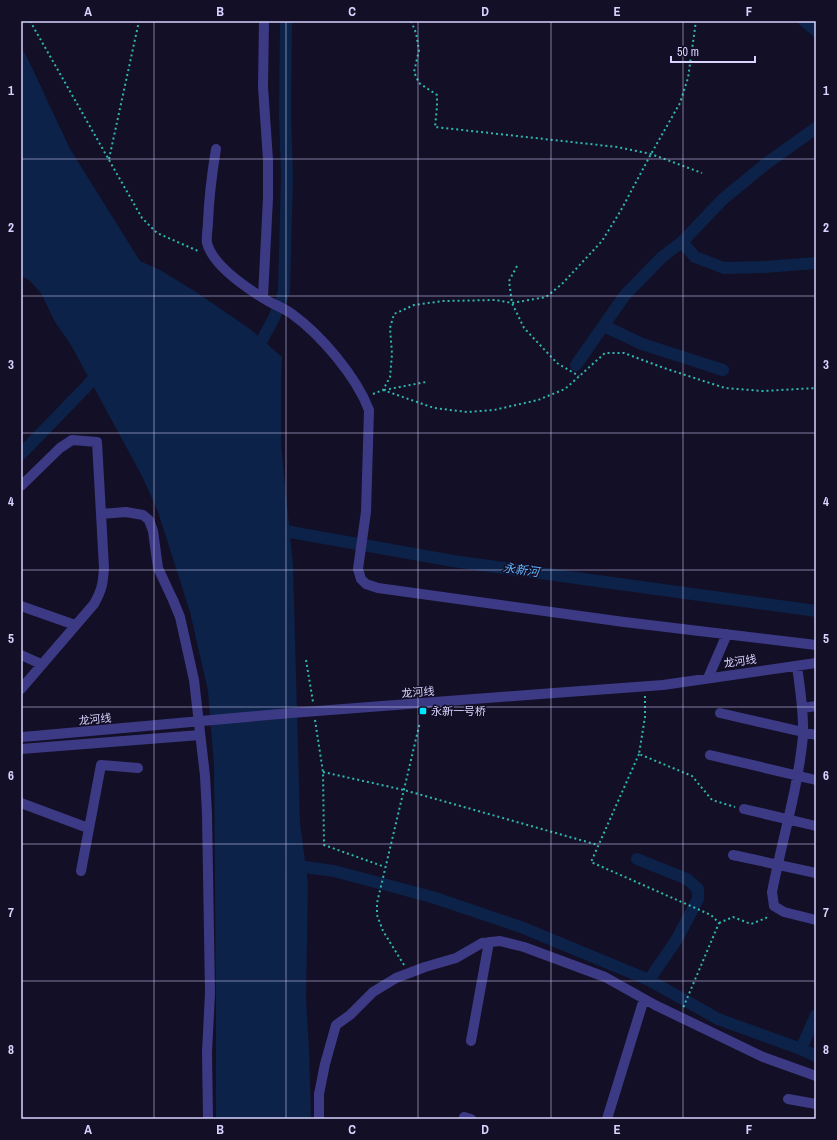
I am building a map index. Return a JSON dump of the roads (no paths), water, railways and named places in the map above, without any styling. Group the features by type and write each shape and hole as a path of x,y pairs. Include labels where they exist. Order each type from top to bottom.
{"street":[{"path":"264,21 263,87 268,160 265,299"},
{"path":"216,149 209,197 207,242 212,256 220,266 265,299 291,313 321,340 349,372 365,398 369,410 369,448 365,520 358,569 361,579 366,584 378,588 608,620 816,645"},
{"path":"21,486 60,448 72,440 97,442 104,582 101,592 94,604 21,689"},
{"path":"101,514 126,512 143,515 149,520 153,531 158,568 180,617 191,663 205,776 207,814 210,993 207,1052 208,1119"},
{"path":"21,606 75,625"},
{"path":"708,678 727,634"},
{"path":"21,655 41,664"},
{"name":"龙河线","path":"21,737 291,713 645,687 816,663"},
{"path":"797,666 803,732 797,776 772,892 774,906 784,912 816,920"},
{"path":"802,708 816,706"},
{"path":"720,713 816,735"},
{"path":"21,749 200,735"},
{"path":"710,755 816,780"},
{"path":"81,871 101,765 138,768"},
{"path":"21,803 88,828"},
{"path":"744,809 816,826"},
{"path":"733,855 816,874"},
{"path":"319,1119 319,1094 325,1064 336,1025 350,1015 373,992 396,978 456,958 482,943 500,941 561,960 604,978 762,1057 816,1076"},
{"path":"471,1041 489,942"},
{"path":"607,1119 644,999"},
{"path":"788,1099 816,1104"}],"water":[{"path":"21,48 27,57 70,149 140,261 160,270 196,292 250,329 282,357 281,444 293,565 300,823 308,884 306,998 311,1119 216,1119 214,765 208,691 190,612 158,512 143,478 71,345 55,322 41,293 29,280 21,276"}],"waterway":[{"path":"251,350 262,340 274,318 284,292 287,176 285,116 286,21"},
{"path":"804,21 816,31"},
{"path":"576,365 625,295 662,257 682,242 723,199 767,163 816,128"},
{"path":"682,242 695,257 724,268 816,263"},
{"path":"604,326 642,344 723,370"},
{"path":"21,454 87,386 100,370"},
{"name":"永新河","path":"274,532 285,531 453,561 816,611"},
{"path":"637,859 687,879 698,889 698,899 677,939 649,980"},
{"path":"290,865 334,871 432,897 521,927 649,980 718,1019 801,1049 816,1056"},
{"path":"801,1049 816,1015"}],"place":[{"name":"永新一号桥","path":"423,711"}]}
